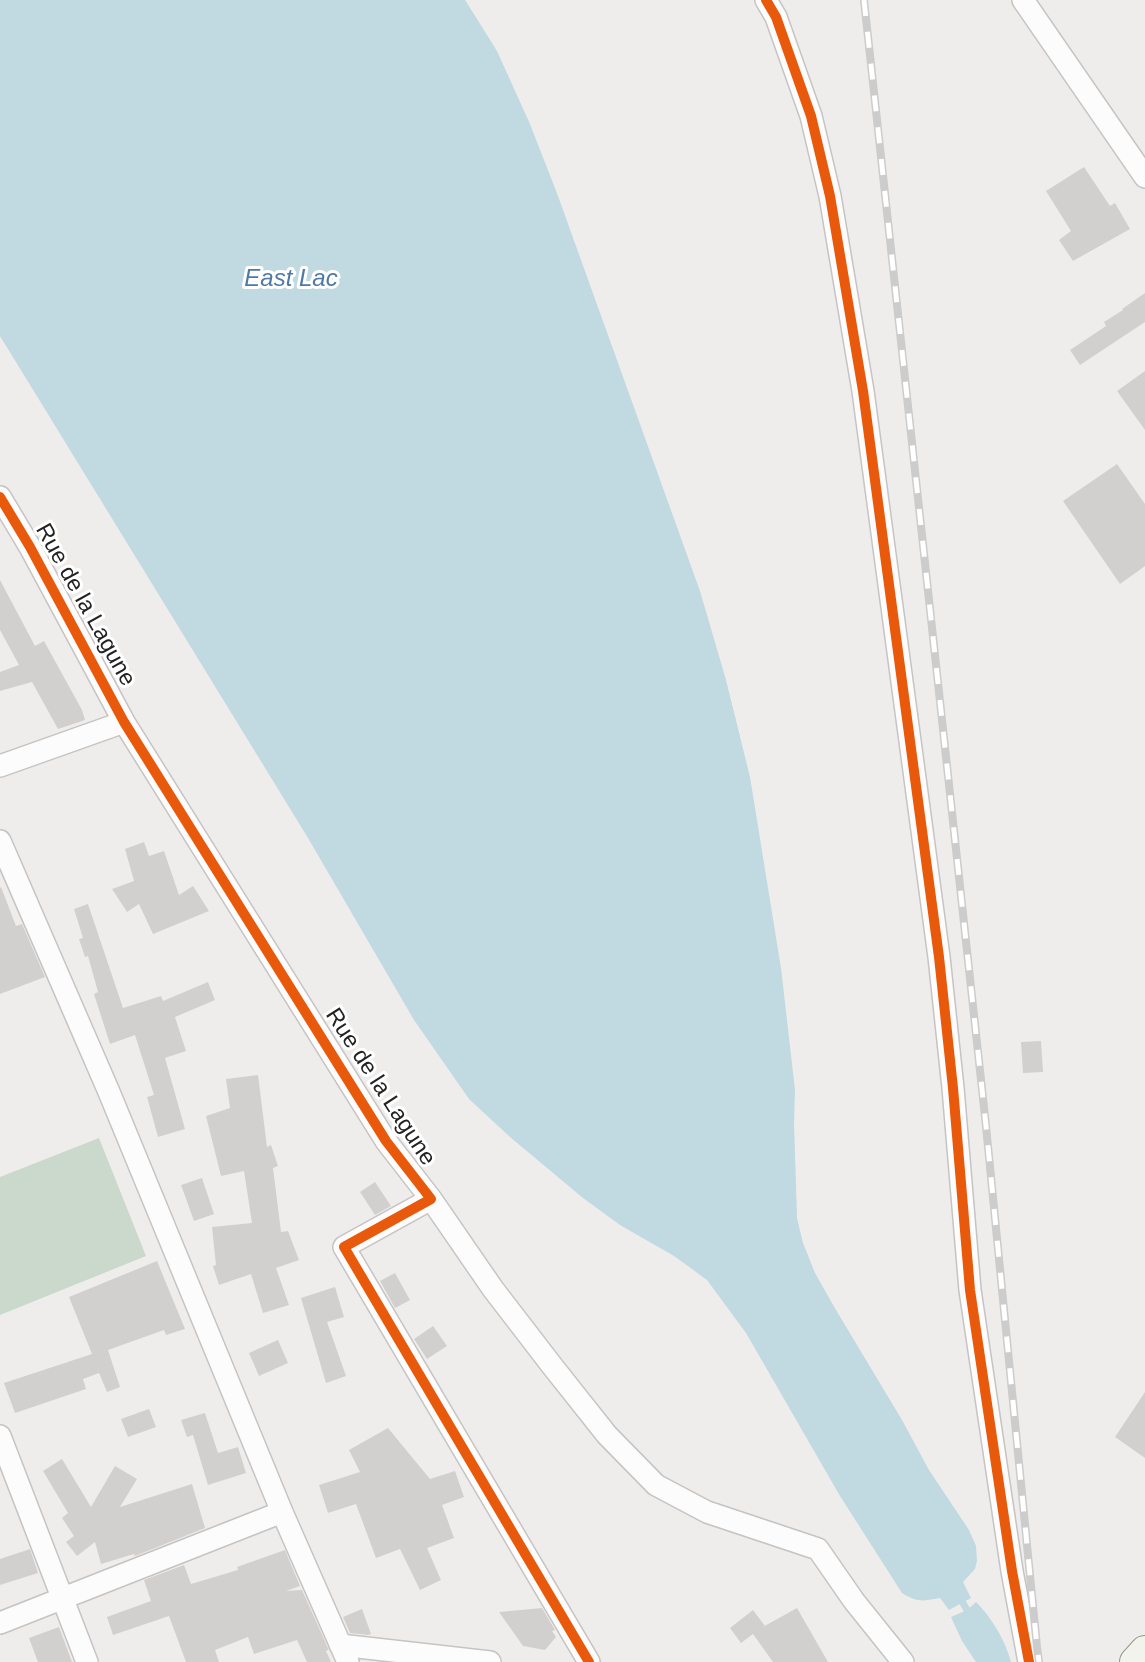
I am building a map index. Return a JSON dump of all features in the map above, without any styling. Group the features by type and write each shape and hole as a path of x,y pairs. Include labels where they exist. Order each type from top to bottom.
{"main road":[{"path":"1135,1662 1145,1651"}],"street":[{"path":"1023,0 1145,177"},
{"path":"773,6 811,116 830,196 863,391 939,957 970,1290 1012,1571 1029,1662"},
{"name":"Rue de la Lagune","path":"0,496 124,722 386,1141 431,1199 344,1247 589,1662"},
{"path":"0,766 124,722"},
{"path":"0,841 109,1092 282,1513 344,1653 490,1662"},
{"path":"431,1199 493,1289 561,1377 607,1435 656,1485 707,1512 818,1549 854,1601 903,1662"},
{"path":"0,1436 87,1662"},
{"path":"0,1623 282,1513"}],"green space":[{"path":"99,1138 146,1256 0,1315 0,1177"}],"water":[{"name":"East Lac","path":"0,0 465,0 497,51 530,124 558,196 700,591 726,680 750,777 781,968 795,1090 797,1218 803,1243 815,1273 836,1310 929,1470 969,1530 976,1546 977,1561 975,1569 963,1582 971,1598 949,1610 940,1598 920,1600 902,1593 840,1496 746,1333 707,1280 674,1256 620,1225 510,1137 469,1099 414,1020 308,838 0,336"},
{"path":"976,1602 997,1630 1011,1662 976,1662 962,1641 951,1617 967,1610"}],"building":[{"path":"1084,167 1110,206 1115,203 1130,229 1073,261 1059,240 1071,231 1046,191"},
{"path":"1145,293 1145,322 1080,365 1070,350 1106,326 1104,322"},
{"path":"1145,371 1145,430 1117,391"},
{"path":"1117,464 1145,504 1145,566 1120,584 1063,501"},
{"path":"0,580 35,646 44,641 85,720 58,729 32,682 0,691 0,672 19,665 0,630"},
{"path":"144,842 149,856 164,851 179,895 193,886 209,911 153,934 139,904 127,912 112,889 134,881 125,849"},
{"path":"0,888 16,926 22,924 45,977 0,994"},
{"path":"88,904 123,1008 161,996 163,1001 208,982 215,1000 175,1017 186,1051 165,1058 185,1129 158,1137 147,1097 154,1095 135,1035 110,1044 94,994 98,992 88,956 85,957 79,939 83,938 74,909"},
{"path":"1041,1041 1043,1072 1023,1073 1021,1042"},
{"path":"258,1075 267,1147 271,1145 278,1166 273,1168 281,1232 288,1231 299,1260 276,1268 289,1305 263,1313 251,1274 219,1285 213,1266 216,1265 212,1227 252,1223 244,1171 221,1176 206,1116 230,1108 226,1079"},
{"path":"202,1178 214,1214 194,1221 181,1185"},
{"path":"375,1182 391,1206 375,1215 360,1192"},
{"path":"157,1261 185,1329 166,1335 164,1330 108,1350 120,1387 107,1392 99,1373 83,1379 86,1389 15,1413 4,1383 92,1354 69,1297"},
{"path":"395,1273 410,1300 395,1308 380,1281"},
{"path":"335,1287 344,1317 327,1322 346,1376 326,1383 301,1298"},
{"path":"433,1326 447,1346 427,1359 414,1339"},
{"path":"278,1340 288,1363 259,1376 249,1353"},
{"path":"1145,1392 1145,1458 1115,1437"},
{"path":"149,1409 156,1427 128,1437 121,1419"},
{"path":"205,1413 218,1453 238,1447 246,1473 208,1485 193,1435 187,1437 181,1420"},
{"path":"388,1428 430,1479 455,1471 464,1497 442,1505 454,1538 427,1548 441,1580 420,1590 400,1549 376,1558 356,1504 328,1513 319,1485 360,1472 349,1450"},
{"path":"62,1459 91,1507 115,1466 137,1479 120,1507 192,1484 205,1528 135,1556 134,1554 101,1564 95,1542 77,1556 66,1542 74,1536 62,1518 68,1513 43,1471"},
{"path":"30,1549 38,1573 0,1585 0,1559"},
{"path":"285,1550 300,1586 286,1591 302,1590 328,1648 326,1651 331,1662 307,1662 297,1640 254,1654 248,1637 215,1650 219,1662 186,1662 169,1616 113,1635 107,1617 151,1601 144,1580 184,1565 191,1584 238,1570 237,1567"},
{"path":"542,1608 555,1630 552,1631 556,1637 545,1650 523,1646 499,1612"},
{"path":"797,1608 828,1662 773,1662 753,1634 741,1643 730,1628 753,1610 765,1626"},
{"path":"362,1609 371,1634 350,1633 343,1617"},
{"path":"59,1627 72,1662 38,1662 29,1638"}],"waterway":[{"path":"963,1603 971,1617"}],"railway":[{"path":"864,0 986,1126 1039,1662"}],"cycle path":[{"path":"766,0 776,17 811,116 830,196 863,391 939,957 970,1290 1012,1571 1029,1662"},
{"path":"0,497 30,547 124,722 386,1141 431,1199 344,1247 589,1662"}]}
